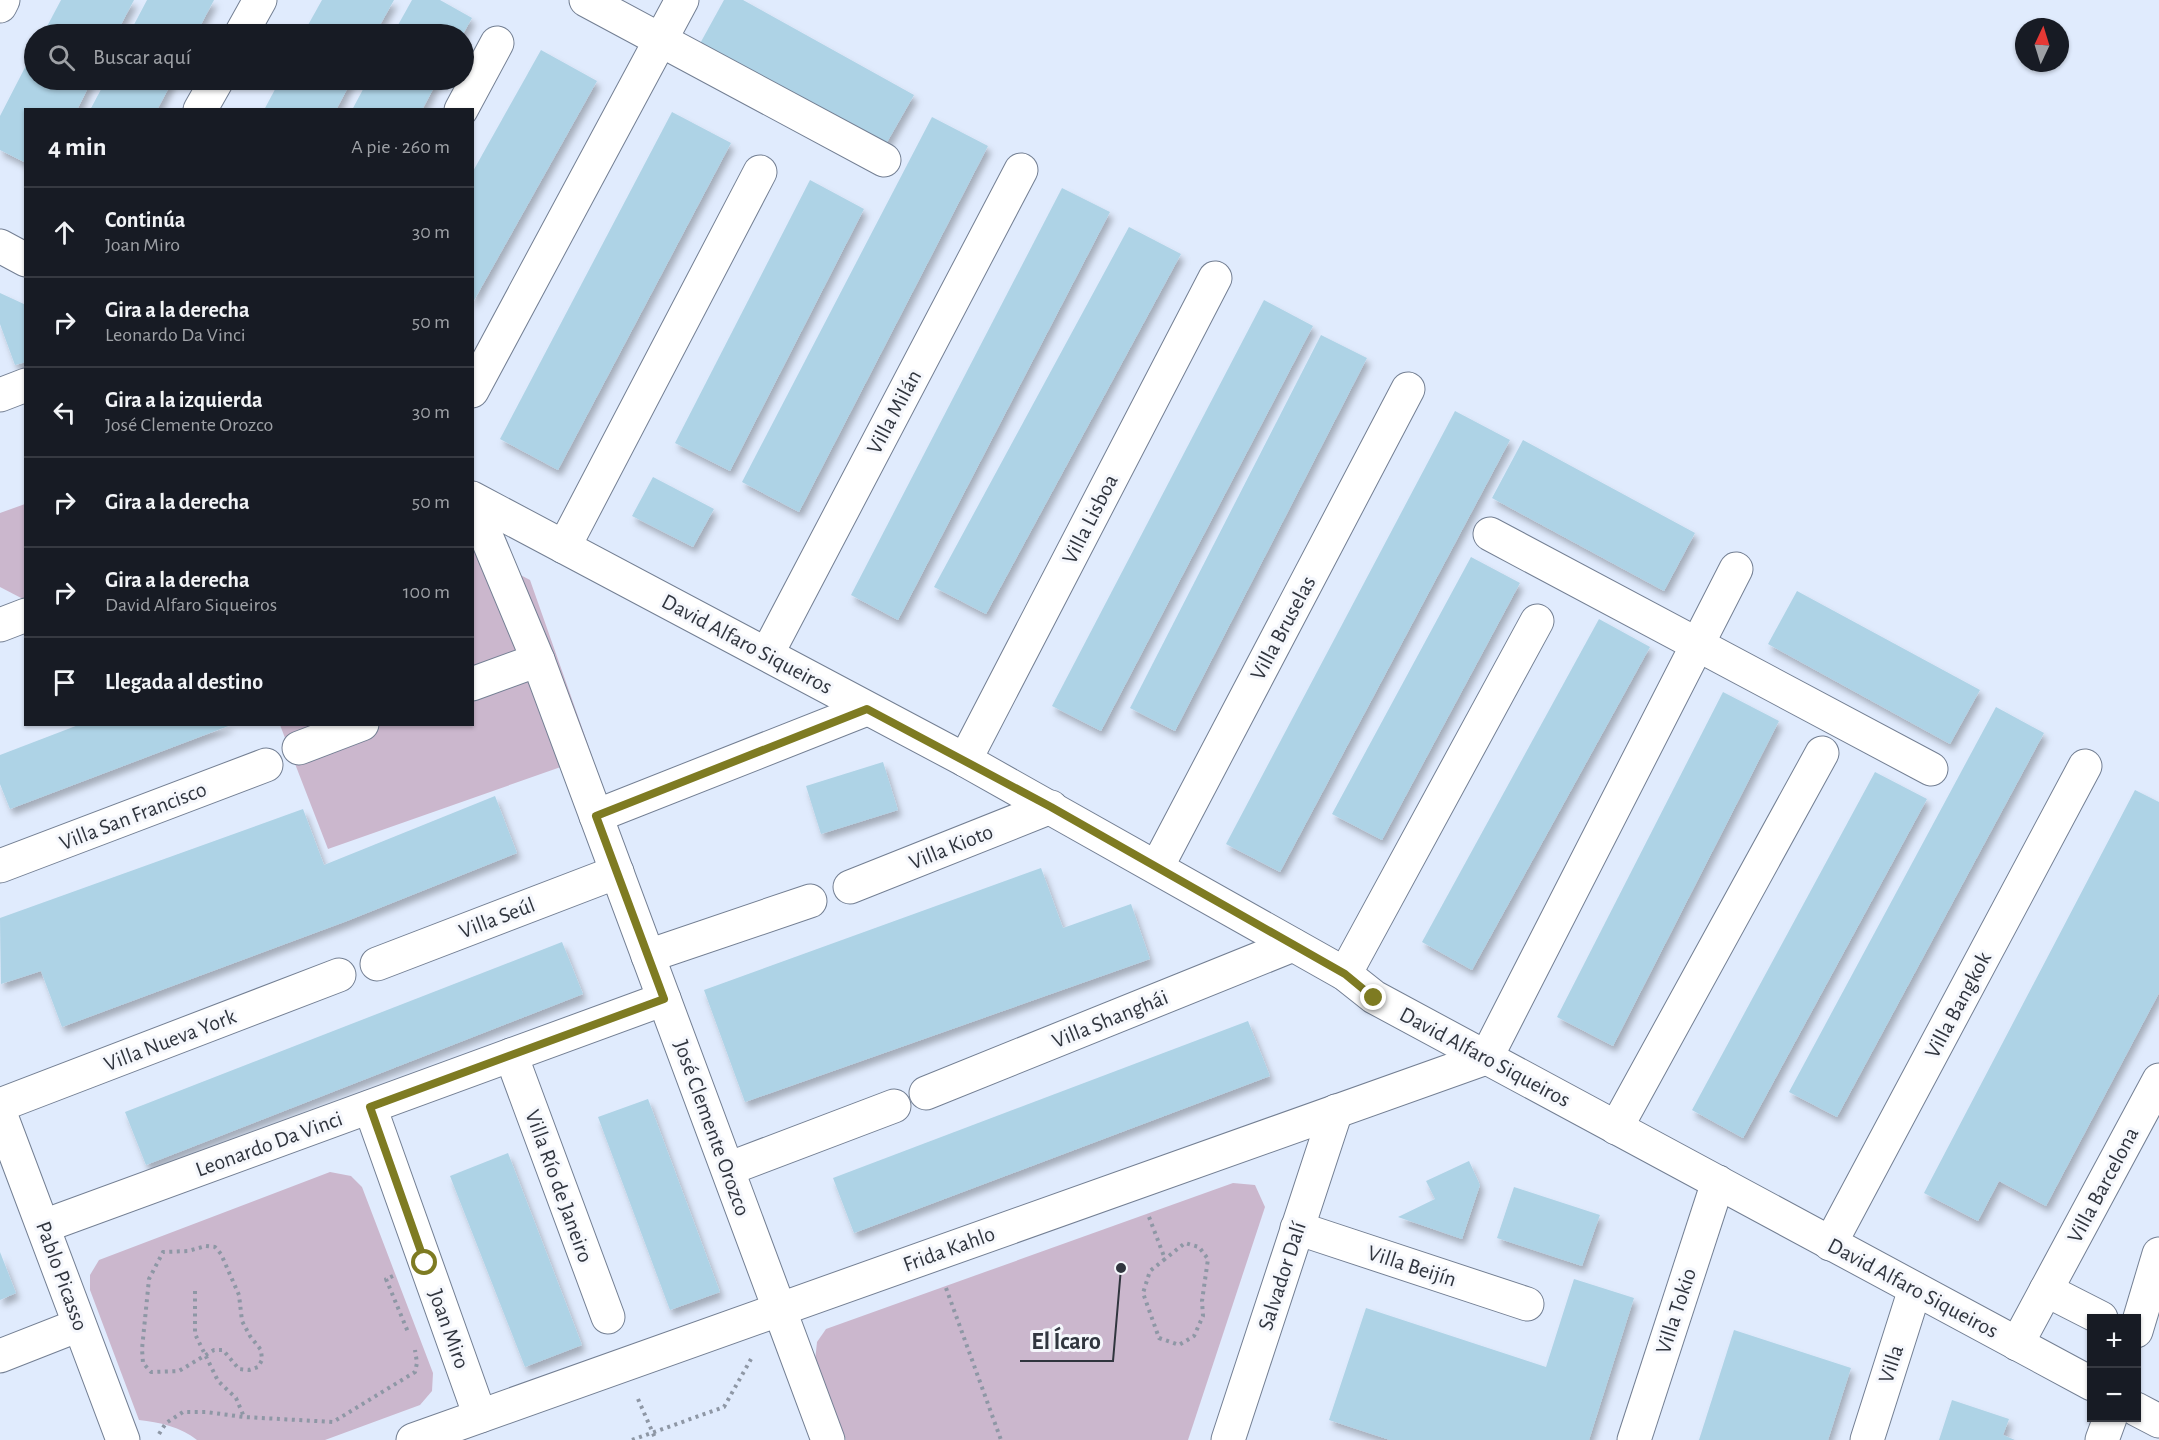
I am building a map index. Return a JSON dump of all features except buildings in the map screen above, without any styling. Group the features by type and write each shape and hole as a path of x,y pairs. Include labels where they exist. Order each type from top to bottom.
{"street":[{"path":"0,6 3,0"},
{"path":"247,24 260,0"},
{"path":"586,0 884,160"},
{"path":"474,387 682,0"},
{"path":"474,86 497,43"},
{"path":"201,108 211,90"},
{"path":"462,108 472,90"},
{"name":"Villa Milán","path":"767,654 1021,170"},
{"path":"564,548 760,172"},
{"path":"0,246 24,259"},
{"name":"Villa Lisboa","path":"965,760 1215,278"},
{"path":"0,395 24,386"},
{"name":"Villa Bruselas","path":"1157,867 1408,389"},
{"name":"David Alfaro Siqueiros","path":"474,501 965,760 1345,974 1374,998 2087,1382"},
{"name":"José Clemente Orozco","path":"474,505 538,660 828,1440"},
{"path":"1490,534 1931,769"},
{"path":"1486,1058 1736,570"},
{"path":"0,625 24,616"},
{"path":"1345,974 1537,621"},
{"path":"474,683 538,660"},
{"path":"596,816 867,709"},
{"path":"299,748 357,726"},
{"path":"1616,1128 1822,753"},
{"name":"Villa San Francisco","path":"0,866 266,765"},
{"name":"Villa Bangkok","path":"1830,1244 2085,766"},
{"name":"Villa Kioto","path":"850,887 1051,807"},
{"name":"Villa Seúl","path":"377,964 617,872"},
{"path":"648,956 810,901"},
{"name":"Villa Shanghái","path":"926,1093 1293,945"},
{"name":"Villa Nueva York","path":"0,1105 339,975"},
{"name":"Leonardo Da Vinci","path":"44,1226 664,999"},
{"name":"Villa Río de Janeiro","path":"511,1055 608,1317"},
{"name":"Frida Kahlo","path":"413,1440 1486,1058"},
{"name":"Villa Barcelona","path":"2017,1344 2159,1080"},
{"path":"728,1169 894,1106"},
{"name":"Joan Miro","path":"370,1107 480,1416"},
{"name":"Salvador Dalí","path":"1228,1440 1336,1111"},
{"name":"Pablo Picasso","path":"0,1113 123,1440"},
{"name":"Villa Tokio","path":"1634,1440 1718,1182"},
{"name":"Villa Beijín","path":"1297,1228 1527,1304"},
{"path":"2141,1314 2159,1254"},
{"name":"Villa","path":"1867,1440 1915,1289"},
{"path":"2046,1290 2093,1314"},
{"path":"0,1356 80,1325"},
{"path":"2141,1412 2159,1421"},
{"path":"2103,1440 2109,1422"}],"path":[{"path":"1135,1183 1165,1259"},
{"path":"1185,1243 1199,1247 1208,1259 1202,1301 1203,1316 1194,1336 1179,1345 1159,1338 1143,1293 1150,1271 1165,1259 1185,1243"},
{"path":"206,1246 215,1247 221,1254 239,1295 242,1321 261,1350 262,1360 258,1368 249,1370 239,1369 224,1350 214,1350 205,1355 179,1371 151,1372 143,1363 142,1349 148,1279 163,1252 188,1251 206,1246"},
{"path":"934,1254 1001,1440"},
{"path":"411,1339 386,1279 425,1263"},
{"path":"195,1291 195,1334 218,1381 236,1398 244,1417"},
{"path":"156,1440 166,1423 183,1412 333,1422 415,1372 417,1363 415,1349"},
{"path":"632,1440 724,1407 752,1358"},
{"path":"623,1365 656,1440"}],"shaded area":[{"path":"24,504 24,599 0,587 0,513"},
{"path":"474,551 530,580 592,756 328,849 280,726 474,726"},
{"path":"330,1172 351,1176 362,1187 433,1373 432,1391 420,1405 325,1440 197,1440 170,1426 139,1420 90,1290 90,1275 99,1260"},
{"path":"1233,1183 1255,1185 1265,1207 1188,1440 846,1440 815,1361 817,1342 826,1329"}],"place":[{"name":"El Ícaro","path":"1121,1268"}],"route":[{"path":"425,1263 370,1107 664,999 596,816 867,709 1051,807 1345,974 1374,998"}]}
